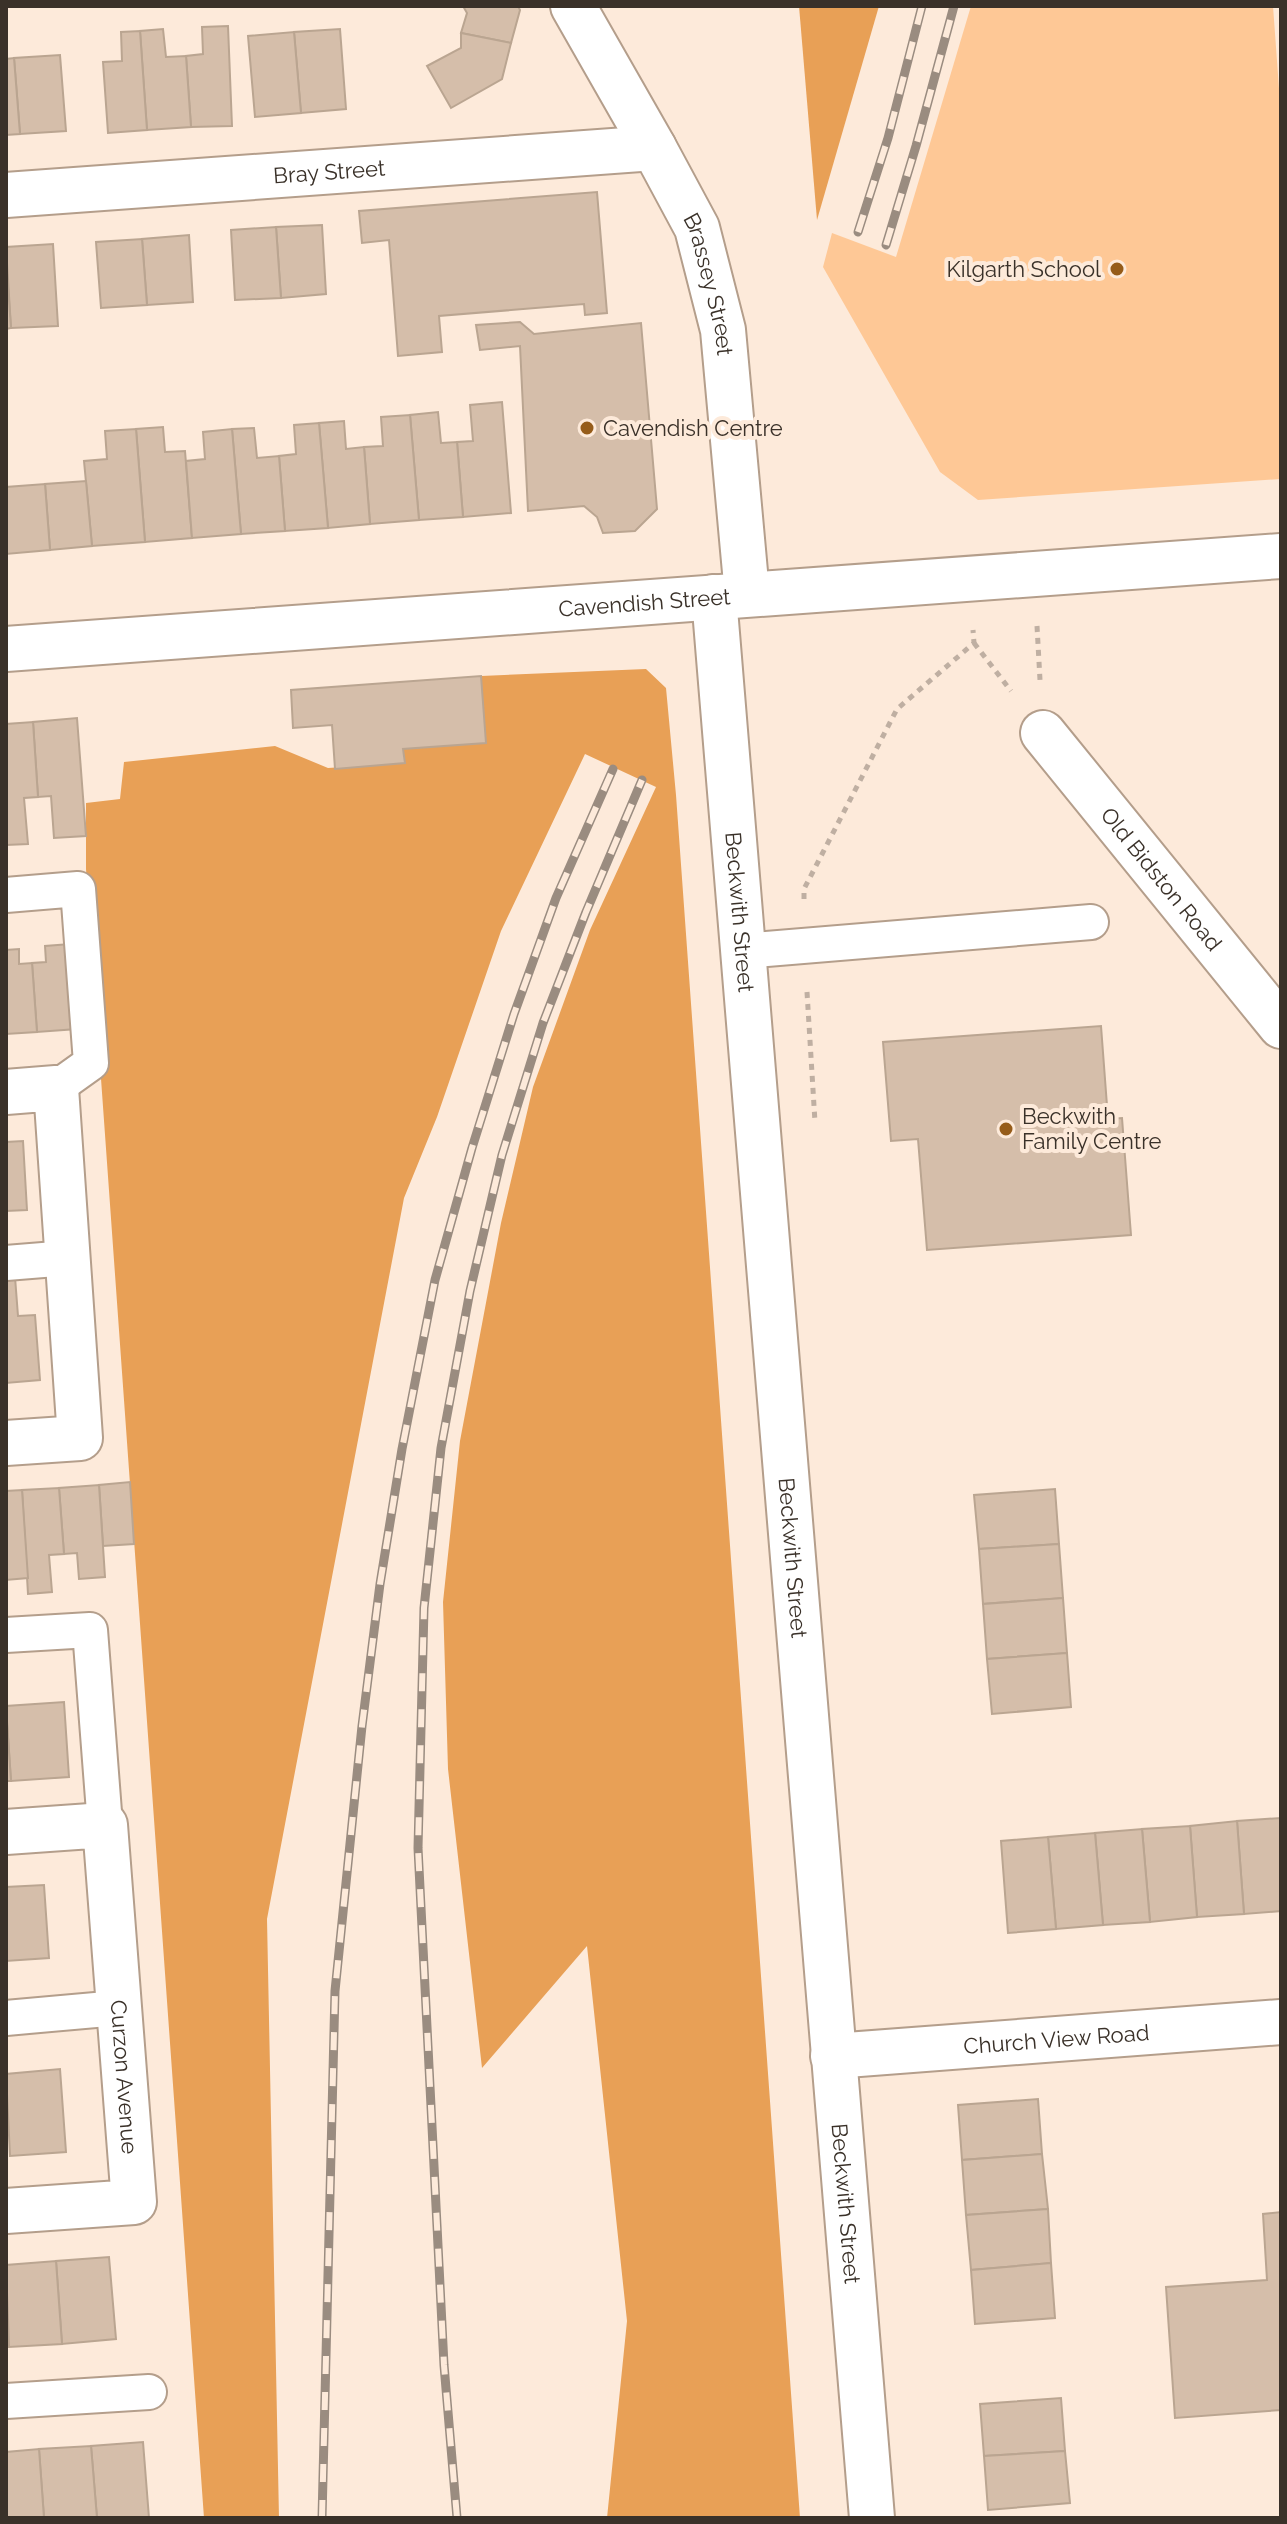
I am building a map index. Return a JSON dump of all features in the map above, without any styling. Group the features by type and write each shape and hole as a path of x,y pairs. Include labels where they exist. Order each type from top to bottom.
{"street":[{"name":"Brassey Street","path":"573,6 697,228 723,330 730,596"},
{"name":"Bray Street","path":"6,195 654,148"},
{"name":"Cavendish Street","path":"6,649 1281,556"},
{"name":"Beckwith Street","path":"730,596 743,951 872,2518"},
{"name":"Old Bidston Road","path":"1043,733 1281,1026"},
{"path":"6,1092 56,1088 80,1438 6,1443"},
{"path":"6,1832 105,1825"},
{"name":"Curzon Avenue","path":"6,2211 134,2202 105,1825"},
{"name":"Church View Road","path":"833,2056 1281,2022"}],"lane":[{"path":"6,895 78,889 91,1063 56,1088"},
{"path":"743,951 1091,922"},
{"path":"6,1263 68,1258"},
{"path":"6,1635 90,1630 105,1825"},
{"path":"6,2018 118,2008"},
{"path":"6,2401 149,2392"}],"path":[{"path":"1033,573 1043,733"},
{"path":"816,1131 804,946 804,889 897,709 974,643 968,578"}],"shaded area":[{"path":"799,6 879,6 817,220"},
{"name":"Kilgarth School","path":"971,6 1273,6 1281,116 1281,479 978,500 940,472 823,267 832,233 896,257"},
{"path":"646,669 666,688 676,795 800,2518 607,2518 627,2321 587,1946 482,2068 448,1769 443,1602 460,1441 501,1223 533,1087 590,930 656,787 585,754 501,931 437,1117 404,1198 267,1919 279,2518 204,2518 86,869 86,803 120,799 124,762 275,746 328,768 404,763 403,749 486,743 481,676"}],"building":[{"path":"463,6 518,6 520,10 511,43 461,33 467,13"},
{"path":"228,26 232,126 191,127 186,56 203,54 202,27"},
{"path":"163,29 166,57 186,56 191,127 147,130 140,31"},
{"path":"340,29 346,109 301,113 294,32"},
{"path":"140,31 147,130 108,133 103,62 122,61 121,32"},
{"path":"294,32 301,113 255,117 248,36"},
{"path":"461,33 511,43 502,79 451,108 427,66 461,48"},
{"path":"60,55 66,131 20,134 14,58"},
{"path":"14,58 20,134 6,135 6,59"},
{"path":"597,192 607,313 585,315 584,304 439,316 442,352 398,356 389,240 362,243 359,211"},
{"path":"322,225 326,294 281,298 276,227"},
{"path":"276,227 281,298 235,300 231,230"},
{"path":"189,235 193,302 147,305 142,239"},
{"path":"142,239 147,305 101,308 96,242"},
{"path":"53,244 58,326 11,328 6,247"},
{"path":"6,260 11,328 6,329"},
{"name":"Cavendish Centre","path":"520,322 534,334 641,323 657,509 635,531 603,533 597,517 584,506 528,511 520,346 480,350 476,325"},
{"path":"502,402 511,513 463,517 457,442 473,441 470,405"},
{"path":"438,412 441,443 457,442 463,517 419,520 410,415"},
{"path":"410,415 419,520 370,524 364,447 383,446 381,417"},
{"path":"344,421 346,449 364,447 370,524 328,528 319,423"},
{"path":"319,423 328,528 285,531 279,456 296,454 294,425"},
{"path":"163,427 165,452 185,451 192,538 145,542 136,429"},
{"path":"254,428 257,458 279,456 285,531 241,534 232,429"},
{"path":"136,429 145,542 92,546 84,461 107,459 105,431"},
{"path":"232,429 241,534 192,538 186,461 205,459 203,432"},
{"path":"86,481 92,546 50,550 45,484"},
{"path":"45,484 50,550 6,554 6,487"},
{"path":"481,676 486,743 403,749 405,763 335,769 332,725 293,728 291,690"},
{"path":"77,718 86,836 54,838 51,796 38,797 33,722"},
{"path":"33,722 38,797 24,798 28,844 6,845 6,724"},
{"path":"70,944 77,1029 37,1032 32,963 46,962 45,946"},
{"path":"19,949 19,964 32,963 37,1032 6,1034 6,950"},
{"name":"Beckwith Family Centre","path":"1101,1026 1108,1119 1122,1118 1131,1235 927,1250 918,1139 891,1141 883,1042"},
{"path":"23,1141 27,1210 6,1211 6,1142"},
{"path":"6,1277 15,1277 18,1316 35,1315 40,1380 6,1383"},
{"path":"130,1482 134,1544 103,1546 99,1485"},
{"path":"99,1485 105,1577 79,1579 77,1553 64,1554 59,1488"},
{"path":"59,1488 64,1554 49,1555 52,1592 28,1594 22,1490"},
{"path":"1055,1489 1059,1544 979,1549 974,1495"},
{"path":"22,1490 28,1578 6,1580 6,1491"},
{"path":"1059,1544 1063,1598 983,1604 979,1549"},
{"path":"1063,1598 1067,1653 987,1659 983,1604"},
{"path":"1067,1653 1071,1707 992,1714 987,1659"},
{"path":"64,1702 69,1777 11,1781 6,1706"},
{"path":"6,1710 11,1781 6,1781"},
{"path":"1281,1818 1281,1911 1244,1914 1237,1821"},
{"path":"1237,1821 1244,1914 1197,1917 1190,1826"},
{"path":"1190,1826 1197,1917 1150,1922 1142,1829"},
{"path":"1142,1829 1150,1922 1103,1925 1095,1833"},
{"path":"1095,1833 1103,1925 1056,1929 1048,1837"},
{"path":"1048,1837 1056,1929 1008,1933 1001,1841"},
{"path":"44,1885 49,1958 6,1961 6,1887"},
{"path":"60,2069 66,2152 10,2156 6,2074"},
{"path":"1038,2099 1042,2154 962,2160 958,2105"},
{"path":"1042,2154 1048,2209 966,2215 962,2160"},
{"path":"1048,2209 1051,2263 971,2270 966,2215"},
{"path":"1281,2212 1281,2410 1175,2418 1166,2287 1267,2280 1263,2214"},
{"path":"109,2257 116,2339 62,2344 56,2261"},
{"path":"56,2261 62,2344 9,2347 6,2265"},
{"path":"1051,2263 1055,2318 975,2324 971,2270"},
{"path":"1061,2398 1065,2451 984,2456 980,2404"},
{"path":"143,2442 149,2518 97,2518 91,2446"},
{"path":"91,2446 97,2518 44,2518 39,2449"},
{"path":"39,2449 44,2518 6,2518 6,2452"},
{"path":"1065,2451 1070,2503 988,2510 984,2456"}],"railway":[{"path":"858,232 888,138 922,6"},
{"path":"886,245 954,6"},
{"path":"322,2518 335,1991 362,1726 380,1584 402,1449 435,1280 472,1148 514,1014 556,898 613,769"},
{"path":"457,2518 444,2365 418,1848 424,1608 441,1448 470,1291 502,1155 543,1023 642,780"}],"place":[{"name":"Kilgarth School","path":"1117,269"},
{"name":"Cavendish Centre","path":"587,428"},
{"name":"Beckwith Family Centre","path":"1006,1129"}]}
